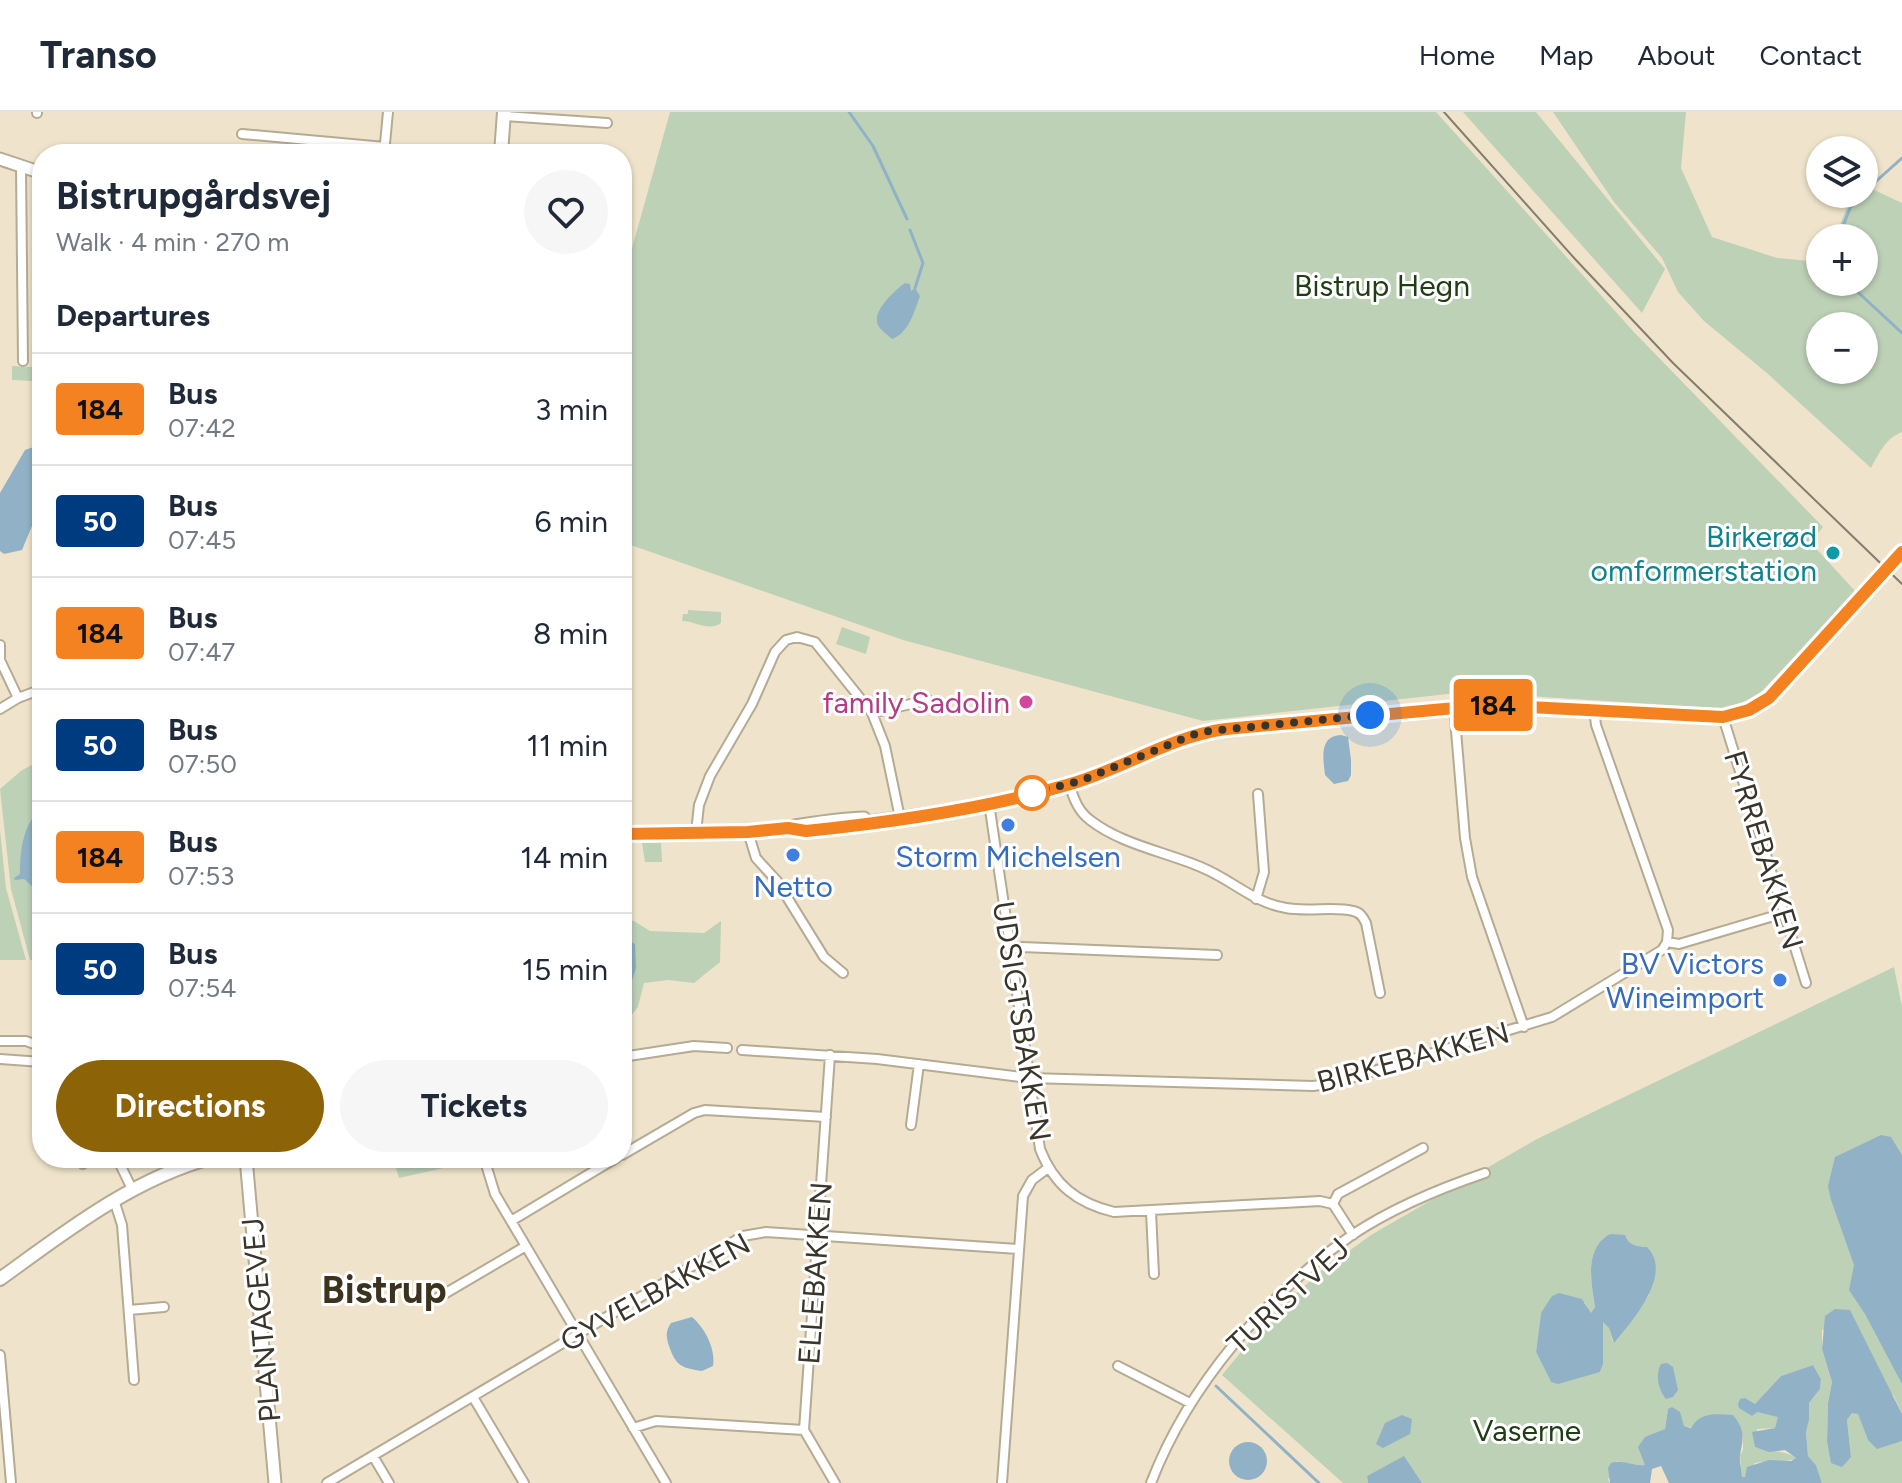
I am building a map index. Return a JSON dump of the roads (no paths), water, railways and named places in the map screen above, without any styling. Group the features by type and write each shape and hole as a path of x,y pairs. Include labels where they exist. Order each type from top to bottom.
{"main road":[{"path":"502,144 504,114"},
{"path":"2,1273 132,1189 178,1168"}],"street":[{"path":"385,144 388,112"},
{"path":"504,114 607,123"},
{"path":"242,134 331,144"},
{"path":"0,159 32,170"},
{"path":"21,167 23,361"},
{"path":"632,834 748,832 842,819 885,820 989,803 1069,784 1200,732 1488,705 1723,717 1749,710 1769,698 1902,552"},
{"path":"696,832 702,794 710,776 752,704 775,652 786,640 797,637 815,642 872,713 885,746 900,818"},
{"path":"0,645 0,659 18,698"},
{"path":"0,709 32,693"},
{"path":"872,713 928,700"},
{"path":"1454,707 1465,838 1472,877 1524,1027"},
{"path":"1594,709 1596,725 1668,930 1667,942"},
{"name":"FYRREBAKKEN","path":"1723,717 1806,983"},
{"path":"1069,784 1079,811 1093,823 1127,840 1203,867 1256,899 1306,911 1352,910 1361,915 1366,923 1380,993"},
{"path":"1256,899 1264,872 1258,794"},
{"name":"UDSIGTSBAKKEN","path":"989,803 1040,1149 1048,1168 1061,1186 1094,1207 1114,1212 1320,1201 1333,1204"},
{"path":"748,832 756,858 777,881 824,957 843,973"},
{"name":"BIRKEBAKKEN","path":"742,1050 830,1055 1029,1078 1313,1086 1334,1083 1552,1017 1662,950 1667,942 1679,944 1784,913"},
{"path":"1010,950 1022,947 1217,955"},
{"path":"0,1041 32,1043"},
{"path":"632,1055 694,1046 727,1048"},
{"name":"ELLEBAKKEN","path":"804,1430 830,1055"},
{"path":"0,1059 32,1061"},
{"path":"911,1125 919,1064"},
{"path":"632,1149 705,1110 826,1117"},
{"path":"1353,1235 1333,1204 1338,1194 1423,1148"},
{"path":"122,1168 132,1189"},
{"name":"PLANTAGEVEJ","path":"247,1168 275,1483"},
{"path":"487,1168 495,1194 666,1483"},
{"path":"511,1221 599,1168"},
{"path":"1002,1483 1018,1249 1026,1187 1048,1168"},
{"name":"TURISTVEJ","path":"1151,1483 1162,1454 1211,1371 1258,1319 1310,1269 1353,1235 1417,1201 1485,1173"},
{"path":"114,1200 122,1225 134,1380"},
{"path":"1151,1212 1154,1274"},
{"name":"GYVELBAKKEN","path":"327,1483 743,1236 766,1232 1018,1249"},
{"path":"434,1300 526,1246"},
{"path":"129,1310 164,1307"},
{"path":"0,1355 11,1483"},
{"path":"1118,1366 1190,1403"},
{"path":"473,1397 524,1483"},
{"path":"633,1428 656,1421 804,1430 835,1483"},
{"path":"373,1456 389,1483"}],"water":[{"path":"905,283 910,284 911,291 915,288 920,296 907,327 892,339 879,327 878,314 890,296"},
{"path":"32,448 32,526 22,550 4,554 0,551 0,493 25,450"},
{"path":"1341,735 1348,737 1351,775 1348,781 1334,784 1325,775 1324,749 1329,739"},
{"path":"31,821 32,886 24,879 14,878 20,874 22,847"},
{"path":"632,942 635,944 636,968 632,981"},
{"path":"1881,1135 1891,1137 1902,1155 1902,1384 1849,1290 1854,1265 1828,1186 1835,1157"},
{"path":"1610,1234 1625,1235 1636,1246 1647,1247 1654,1258 1656,1270 1653,1283 1639,1310 1614,1343 1609,1328 1603,1322 1603,1364 1600,1372 1558,1384 1551,1382 1536,1352 1541,1313 1552,1296 1559,1293 1582,1299 1591,1313 1595,1307 1591,1277 1593,1257 1596,1248"},
{"path":"1835,1309 1850,1310 1902,1414 1902,1441 1877,1449 1868,1440 1858,1414 1852,1413 1847,1420 1851,1457 1842,1467 1831,1463 1827,1441 1832,1382 1822,1349 1825,1316"},
{"path":"692,1317 705,1332 713,1352 713,1366 702,1371 679,1364 667,1340 671,1323"},
{"path":"1667,1363 1673,1367 1678,1390 1673,1397 1666,1399 1658,1377 1661,1364"},
{"path":"1813,1365 1821,1379 1820,1389 1809,1403 1806,1432 1808,1456 1816,1465 1822,1483 1669,1483 1661,1466 1652,1469 1650,1483 1610,1483 1608,1468 1611,1463 1645,1465 1638,1447 1645,1437 1665,1429 1668,1409 1672,1407 1680,1412 1684,1426 1691,1428 1704,1417 1733,1415 1742,1435 1742,1477 1745,1477 1747,1467 1769,1460 1791,1461 1796,1458 1785,1450 1769,1452 1755,1447 1752,1432 1775,1428 1778,1417 1757,1412 1752,1416 1738,1404 1740,1399 1745,1398 1755,1404 1781,1376"},
{"path":"1402,1415 1412,1419 1410,1434 1383,1448 1376,1444 1385,1423"},
{"path":"1248,1442 1261,1448 1267,1461 1261,1474 1248,1480 1235,1474 1229,1461 1235,1448"},
{"path":"1404,1456 1422,1483 1368,1483 1367,1476"}],"waterway":[{"path":"849,112 873,146 907,219"},
{"path":"1878,179 1902,158"},
{"path":"1844,224 1850,208"},
{"path":"910,230 923,263 915,288"},
{"path":"1862,296 1902,333"},
{"path":"1216,1386 1319,1483"}],"tram line":[{"path":"1444,112 1673,363 1902,584"}],"place":[{"name":"Birkerød omformerstation","path":"1833,553"},
{"name":"family Sadolin","path":"1026,702"},
{"name":"Storm Michelsen","path":"1008,825"},
{"name":"Netto","path":"793,855"},
{"name":"BV Victors Wineimport","path":"1780,980"}],"district":[{"name":"Bistrup","path":"384,1290"}],"park label":[{"name":"Bistrup Hegn","path":"1382,285"},
{"name":"Vaserne","path":"1527,1430"}]}
